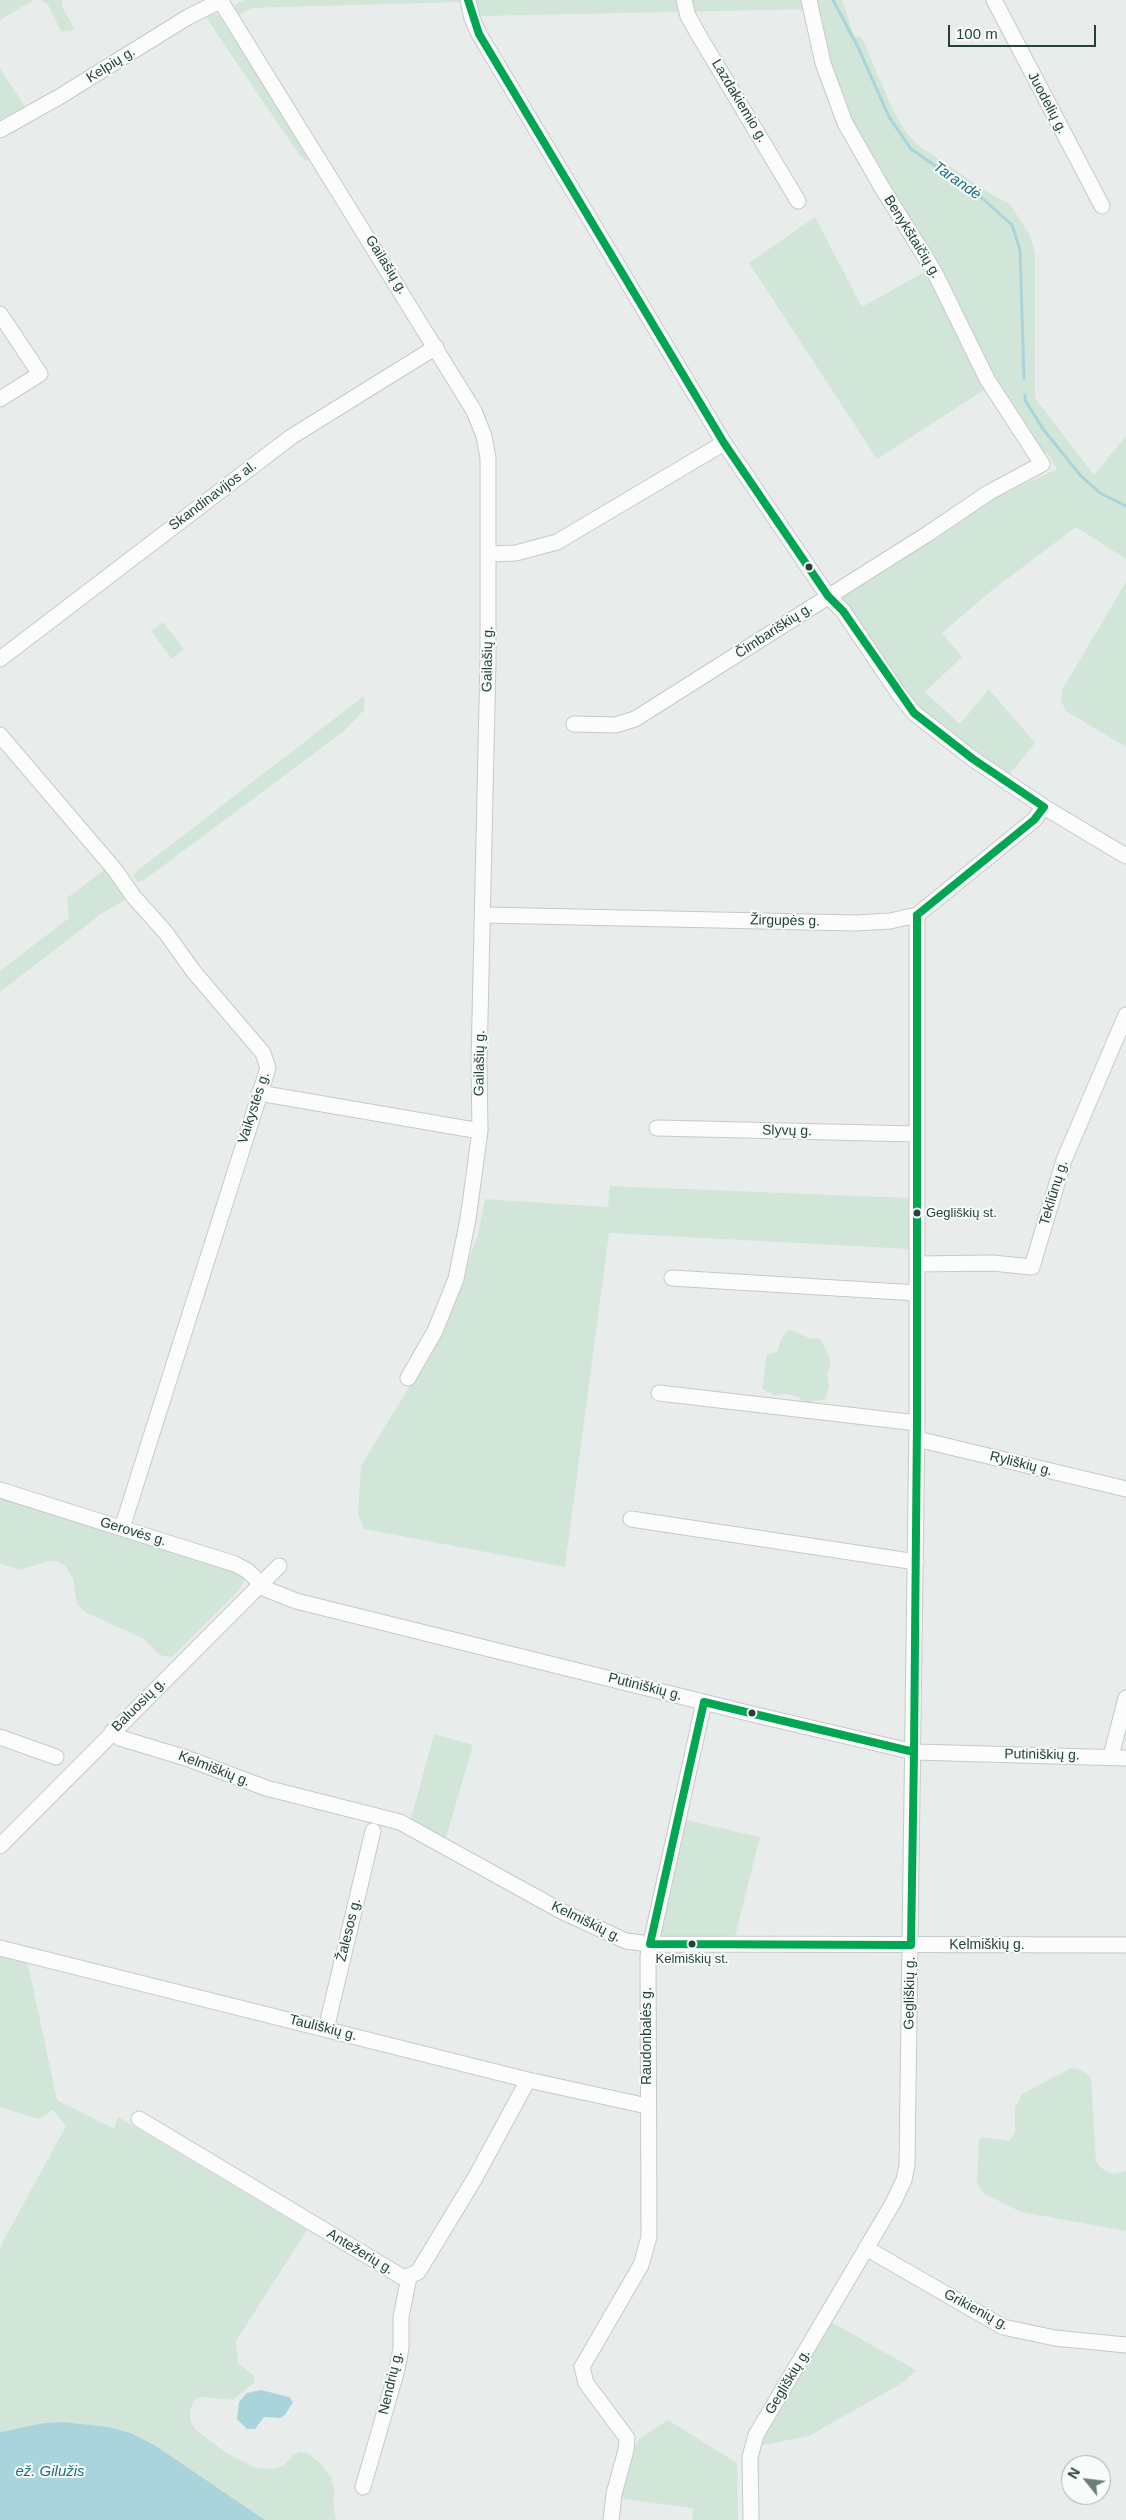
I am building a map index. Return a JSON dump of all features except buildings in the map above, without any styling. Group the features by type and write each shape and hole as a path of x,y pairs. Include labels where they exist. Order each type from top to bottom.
{"street":[{"name":"Kelpių g.","path":"0,130 59,97 188,17 221,0"},
{"name":"Gailašių g.","path":"221,0 474,410 484,436 488,458 489,554 484,915 479,1063 480,1131 468,1219 456,1279 435,1331 408,1378"},
{"path":"468,0 472,18 479,34 724,443 828,596 843,610 914,712 973,759 1044,807 1126,856"},
{"name":"Lazdakiemio g.","path":"684,0 688,16 698,34 798,201"},
{"name":"Benykštaičių g.","path":"809,0 823,63 845,123 881,186 936,273 988,379 1042,464"},
{"name":"Juodelių g.","path":"994,0 1102,206"},
{"path":"0,314 40,374 0,399"},
{"name":"Skandinavijos al.","path":"0,659 291,437 436,347"},
{"path":"489,554 516,552 557,542 724,443"},
{"name":"Čimbariškių g.","path":"574,724 615,725 635,719 930,533 988,493 1042,464"},
{"name":"Vaikystės g.","path":"0,735 115,870 133,896 166,932 194,972 262,1053 268,1068 122,1528"},
{"name":"Žirgupės g.","path":"484,915 856,922 890,921 917,915 1034,820 1044,807"},
{"name":"Gegliškių g.","path":"751,2520 750,2457 756,2435 902,2186 907,2165 917,1438 917,915"},
{"name":"Tekliūnų g.","path":"916,1264 992,1263 1032,1267 1064,1160 1126,1015"},
{"path":"259,1092 480,1131"},
{"name":"Slyvų g.","path":"657,1128 916,1134"},
{"path":"672,1278 916,1293"},
{"path":"659,1393 917,1423"},
{"name":"Ryliškių g.","path":"917,1438 1126,1489"},
{"name":"Gerovės g.","path":"0,1490 235,1564 248,1571 260,1584"},
{"path":"631,1519 916,1562"},
{"name":"Baluosių g.","path":"0,1846 279,1566"},
{"name":"Putiniškių g.","path":"260,1584 272,1593 296,1601 914,1752 1118,1757"},
{"path":"1118,1757 1126,1698"},
{"name":"Raudonbalės g.","path":"611,2520 614,2494 626,2450 627,2438 586,2383 582,2366 584,2359 646,2253 650,2237 647,2106 647,1964 704,1702"},
{"name":"Kelmiškių g.","path":"112,1732 120,1738 186,1758 266,1788 400,1822 603,1932 626,1941 650,1944 1126,1945"},
{"path":"0,1737 56,1757"},
{"name":"Žalesos g.","path":"326,2029 373,1831"},
{"name":"Tauliškių g.","path":"0,1948 528,2080 647,2106"},
{"name":"Antežerių g.","path":"139,2118 399,2276 410,2277 418,2272 475,2178 528,2080"},
{"name":"Grikienių g.","path":"866,2248 1003,2327 1055,2338 1126,2346"},
{"name":"Nendrių g.","path":"364,2487 397,2370 401,2317 410,2277"}],"green space":[{"path":"0,0 34,0 0,20"},
{"path":"41,0 62,0 62,6 74,28 70,32 61,31 48,5"},
{"path":"244,0 842,0 854,36 860,37 864,42 890,104 904,130 918,145 989,193 1010,204 1031,237 1035,254 1035,398 1094,475 1126,436 1126,559 1076,527 991,591 942,633 962,657 925,692 960,724 989,689 1035,743 1008,776 955,740 907,697 839,594 1001,495 1057,469 1047,453 1043,455 995,383 877,459 749,263 815,217 862,307 935,266 843,105 816,9 482,16 465,8 461,2 252,8 236,17 233,10 236,4"},
{"path":"212,11 222,18 312,156 307,161 300,156 207,19 206,13"},
{"path":"0,69 26,108 0,119"},
{"path":"1126,582 1126,747 1066,711 1061,701 1062,690"},
{"path":"163,622 184,649 172,659 151,631"},
{"path":"364,696 364,710 344,731 144,880 137,882 134,876 137,871"},
{"path":"103,871 107,871 128,895 125,900 101,914 0,992 0,971 69,918 67,898"},
{"path":"610,1186 910,1198 910,1249 609,1233 565,1567 364,1529 358,1515 361,1466 443,1331 478,1234 485,1199 608,1207"},
{"path":"789,1329 811,1339 820,1338 828,1353 831,1364 827,1373 829,1387 825,1399 806,1403 798,1397 787,1394 775,1395 762,1389 767,1354 777,1352 782,1337"},
{"path":"0,1496 237,1569 244,1576 244,1582 239,1590 172,1657 163,1656 157,1653 144,1639 85,1612 77,1604 73,1579 66,1567 59,1562 48,1561 21,1570 0,1564"},
{"path":"434,1734 473,1745 445,1841 410,1822"},
{"path":"682,1819 760,1837 734,1941 659,1937"},
{"path":"0,1953 27,1959 57,2100 114,2129 118,2117 307,2230 236,2341 238,2363 254,2376 255,2382 233,2400 201,2397 194,2401 190,2410 190,2420 196,2430 226,2453 256,2468 275,2469 284,2465 293,2455 300,2452 307,2453 319,2462 331,2477 335,2492 333,2502 336,2520 265,2520 156,2446 131,2433 109,2427 63,2422 44,2423 0,2432 0,2247 66,2126 53,2110 39,2119 0,2107"},
{"path":"1071,2068 1081,2070 1091,2078 1096,2161 1101,2168 1113,2174 1126,2171 1126,2231 1021,2212 983,2193 977,2183 979,2140 983,2137 1009,2141 1015,2133 1015,2107 1022,2094"},
{"path":"831,2322 916,2370 904,2382 809,2436 758,2446"},
{"path":"668,2420 737,2463 738,2520 692,2520 693,2508 616,2498 628,2461 639,2439"}],"water":[{"path":"261,2390 289,2397 293,2402 285,2415 280,2418 264,2417 255,2429 247,2429 237,2419 239,2402 247,2393"},
{"name":"ež. Gilužis","path":"63,2422 109,2427 131,2433 156,2446 265,2520 0,2520 0,2432 44,2423"}],"waterway":[{"name":"Tarandė","path":"833,0 858,47 889,117 911,149 983,199 1012,225 1020,250 1024,379"},
{"name":"Tarandė","path":"1025,395 1025,400 1043,429 1081,476 1100,493 1126,506"}],"transit line":[{"path":"468,0 479,34 724,443 828,596 843,611 914,713 973,759 1044,807"},
{"path":"917,915 1034,820 1044,807"},
{"path":"914,1752 917,1423 917,915"},
{"path":"704,1702 914,1752 911,1945 650,1944 704,1702"}],"place":[{"name":"Gegliškių st.","path":"917,1213"},
{"name":"Kelmiškių st.","path":"692,1944"}]}
